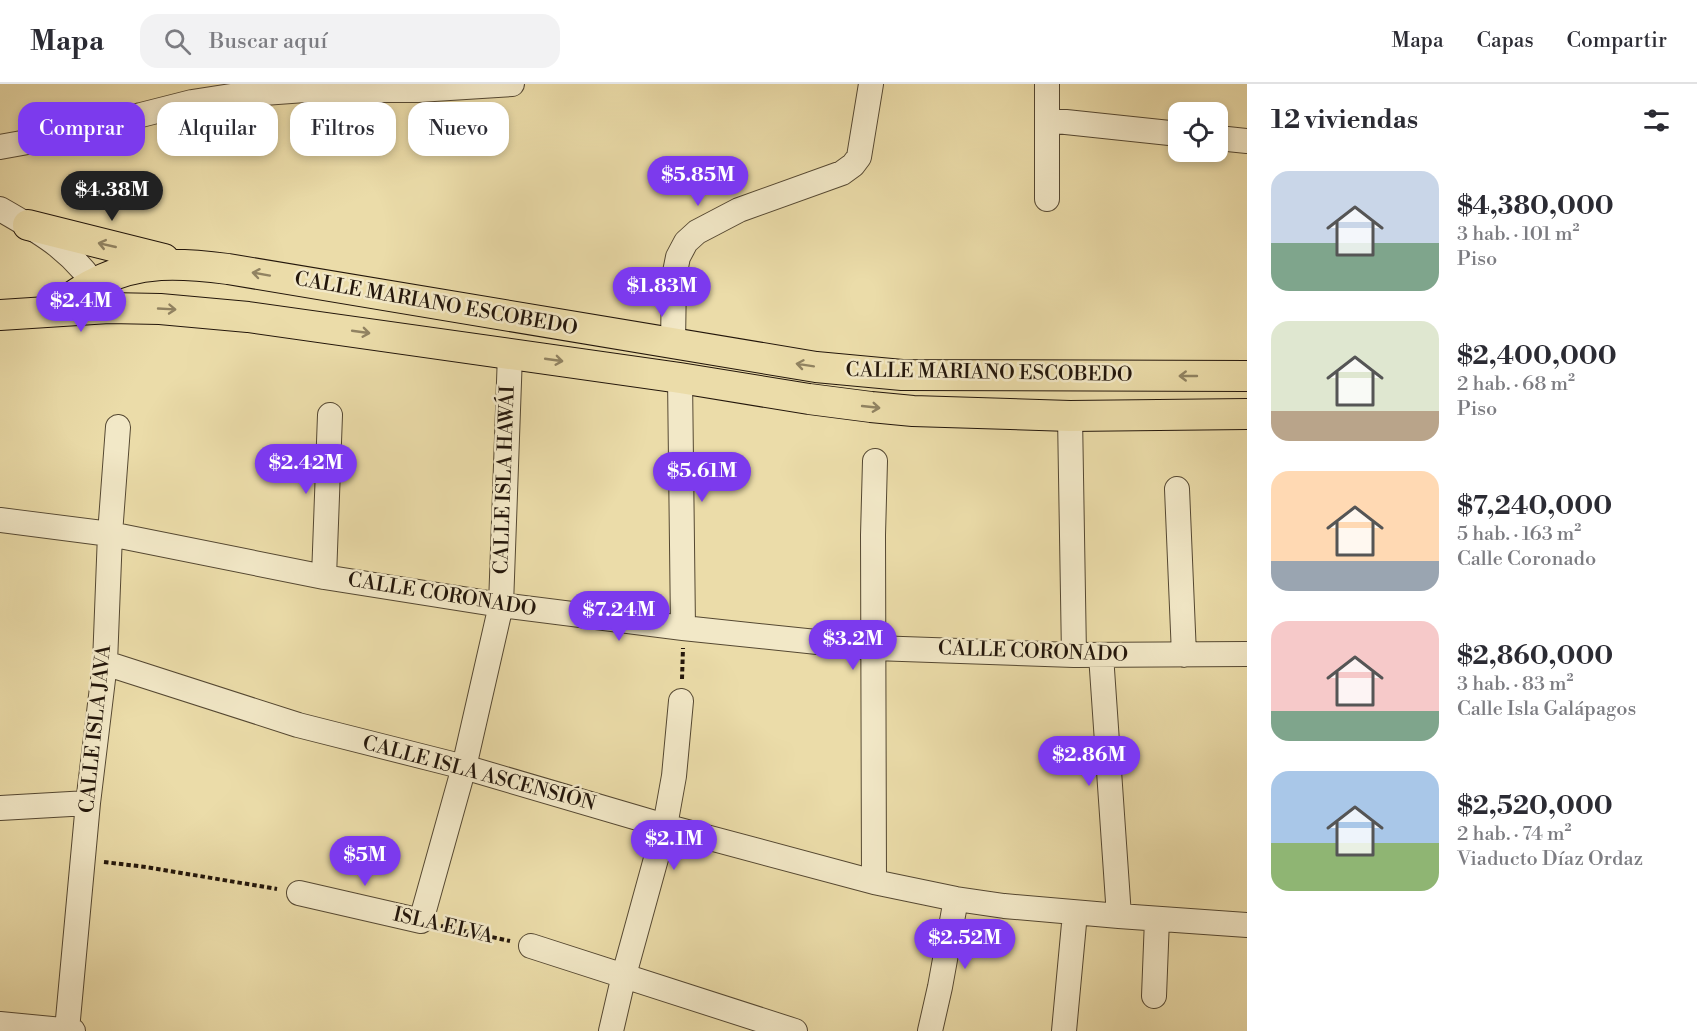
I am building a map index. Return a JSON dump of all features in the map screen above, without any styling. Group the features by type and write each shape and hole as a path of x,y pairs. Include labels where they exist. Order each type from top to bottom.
{"main road":[{"path":"28,225 184,263"},
{"name":"CALLE MARIANO ESCOBEDO","path":"1247,376 902,375 816,367 184,263 147,266 118,272 102,296 160,309 248,317 871,407 913,411 1070,416 1247,414"},
{"path":"0,315 52,311 102,296"}],"street":[{"path":"0,147 94,130 192,102 238,95 305,90 418,90 512,84"},
{"path":"673,344 674,277 678,257 686,242 697,231 739,210 843,173 853,165 859,157 862,145 871,84"},
{"path":"1047,84 1047,199"},
{"path":"1047,120 1168,133"},
{"path":"1228,139 1247,141"},
{"path":"0,209 66,251 74,258 102,296"},
{"name":"CALLE ISLA HAWÁI","path":"421,921 464,768 501,605 510,354"},
{"path":"680,378 683,628"},
{"path":"324,577 330,415"},
{"path":"1070,416 1074,655"},
{"name":"CALLE ISLA JAVA","path":"70,1030 82,859 105,663 110,534 118,427"},
{"path":"874,882 875,461"},
{"path":"1178,489 1184,655"},
{"name":"CALLE CORONADO","path":"0,520 110,534 324,577 501,605 683,628 874,648 1074,655 1247,654"},
{"path":"1101,655 1119,916"},
{"name":"CALLE ISLA ASCENSIÓN","path":"105,663 298,725 464,768 665,826 874,882 956,899 1075,913 1247,925"},
{"path":"611,1031 665,826 674,776 681,701"},
{"path":"0,808 88,803"},
{"name":"ISLA ELVA","path":"299,893 421,921"},
{"path":"930,1031 956,899"},
{"path":"1064,1031 1075,913"},
{"path":"1154,996 1157,919"},
{"path":"531,946 795,1031"},
{"path":"0,1024 70,1030"}],"path":[{"path":"681,701 683,628"},
{"path":"82,859 146,867 299,893"},
{"name":"ISLA ELVA","path":"421,921 531,946"}]}
